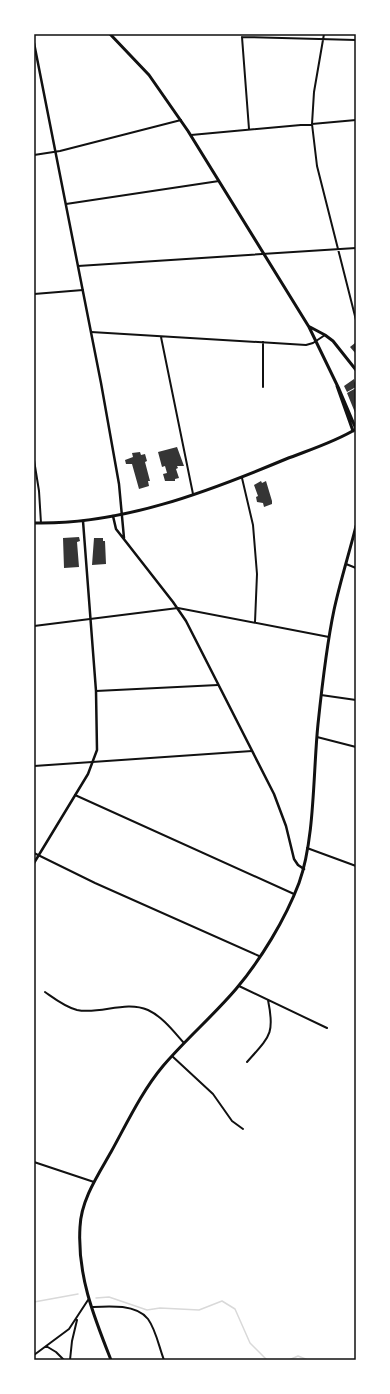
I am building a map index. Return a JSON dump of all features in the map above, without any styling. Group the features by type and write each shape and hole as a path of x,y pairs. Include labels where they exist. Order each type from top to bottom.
{"main road":[{"path":"34,523 83,521 113,516 193,494 242,478 355,429 337,386 309,327 264,253 181,120 142,66 110,34"},
{"path":"309,327 333,341 356,370"},
{"path":"111,1360 91,1308 81,1263 80,1225 84,1204 94,1182 151,1083 172,1056 238,986 259,956 294,894 304,868 307,848 321,695 329,637 345,564 356,526"}],"street":[{"path":"237,34 242,37 356,40"},
{"path":"324,34 314,92 312,124 317,166 356,320"},
{"path":"242,37 249,130"},
{"path":"34,45 83,290 118,478 124,538"},
{"path":"34,155 56,151 181,120"},
{"path":"190,135 356,120"},
{"path":"66,204 219,181"},
{"path":"78,266 356,248"},
{"path":"34,294 83,290"},
{"path":"91,332 306,345 325,335"},
{"path":"161,337 193,494"},
{"path":"263,342 263,387"},
{"path":"34,460 39,491 41,523"},
{"path":"242,478 253,525 257,574 255,622"},
{"path":"113,516 116,529 178,608 220,684 279,804 294,860 298,865 304,868"},
{"path":"34,863 94,761 98,740 96,691 89,619 83,521"},
{"path":"345,564 356,568"},
{"path":"34,626 178,608 329,637"},
{"path":"96,691 220,684"},
{"path":"321,695 356,700"},
{"path":"317,737 356,747"},
{"path":"34,766 252,751"},
{"path":"75,795 294,894"},
{"path":"307,848 356,866"},
{"path":"34,853 38,857 259,956"},
{"path":"238,986 327,1028"},
{"path":"45,992 67,1006 78,1010 129,1006 143,1008 160,1018 184,1043"},
{"path":"247,1062 264,1043 271,1029 272,1020 268,1000"},
{"path":"172,1056 213,1094 232,1121 243,1129"},
{"path":"34,1162 94,1182"},
{"path":"34,1355 61,1336 77,1319 89,1299"},
{"path":"91,1308 118,1307 143,1314 150,1324 164,1360"},
{"path":"70,1360 72,1341 77,1319"},
{"path":"46,1346 56,1352 64,1360"}],"building":[{"path":"355,343 356,345 356,354 350,347"},
{"path":"354,379 356,387 347,392 344,386"},
{"path":"356,388 356,415 347,393"},
{"path":"177,447 184,466 177,466 178,468 176,469 179,478 175,479 175,481 165,481 163,474 167,473 165,466 162,467 158,452"},
{"path":"140,452 141,455 145,454 147,461 145,462 150,481 148,481 149,486 139,489 132,464 126,464 125,460 133,457 132,453"},
{"path":"261,481 262,483 266,481 272,501 272,504 264,507 263,503 257,502 256,497 258,496 254,485"},
{"path":"79,537 80,541 77,542 79,567 64,568 63,538"},
{"path":"94,538 103,538 103,541 105,541 106,564 92,565"}],"waterway":[{"path":"34,1302 78,1294"},
{"path":"96,1298 109,1297 147,1310 160,1308 199,1310 222,1301 235,1309 250,1343 267,1360"},
{"path":"289,1360 298,1356 308,1360"}]}
